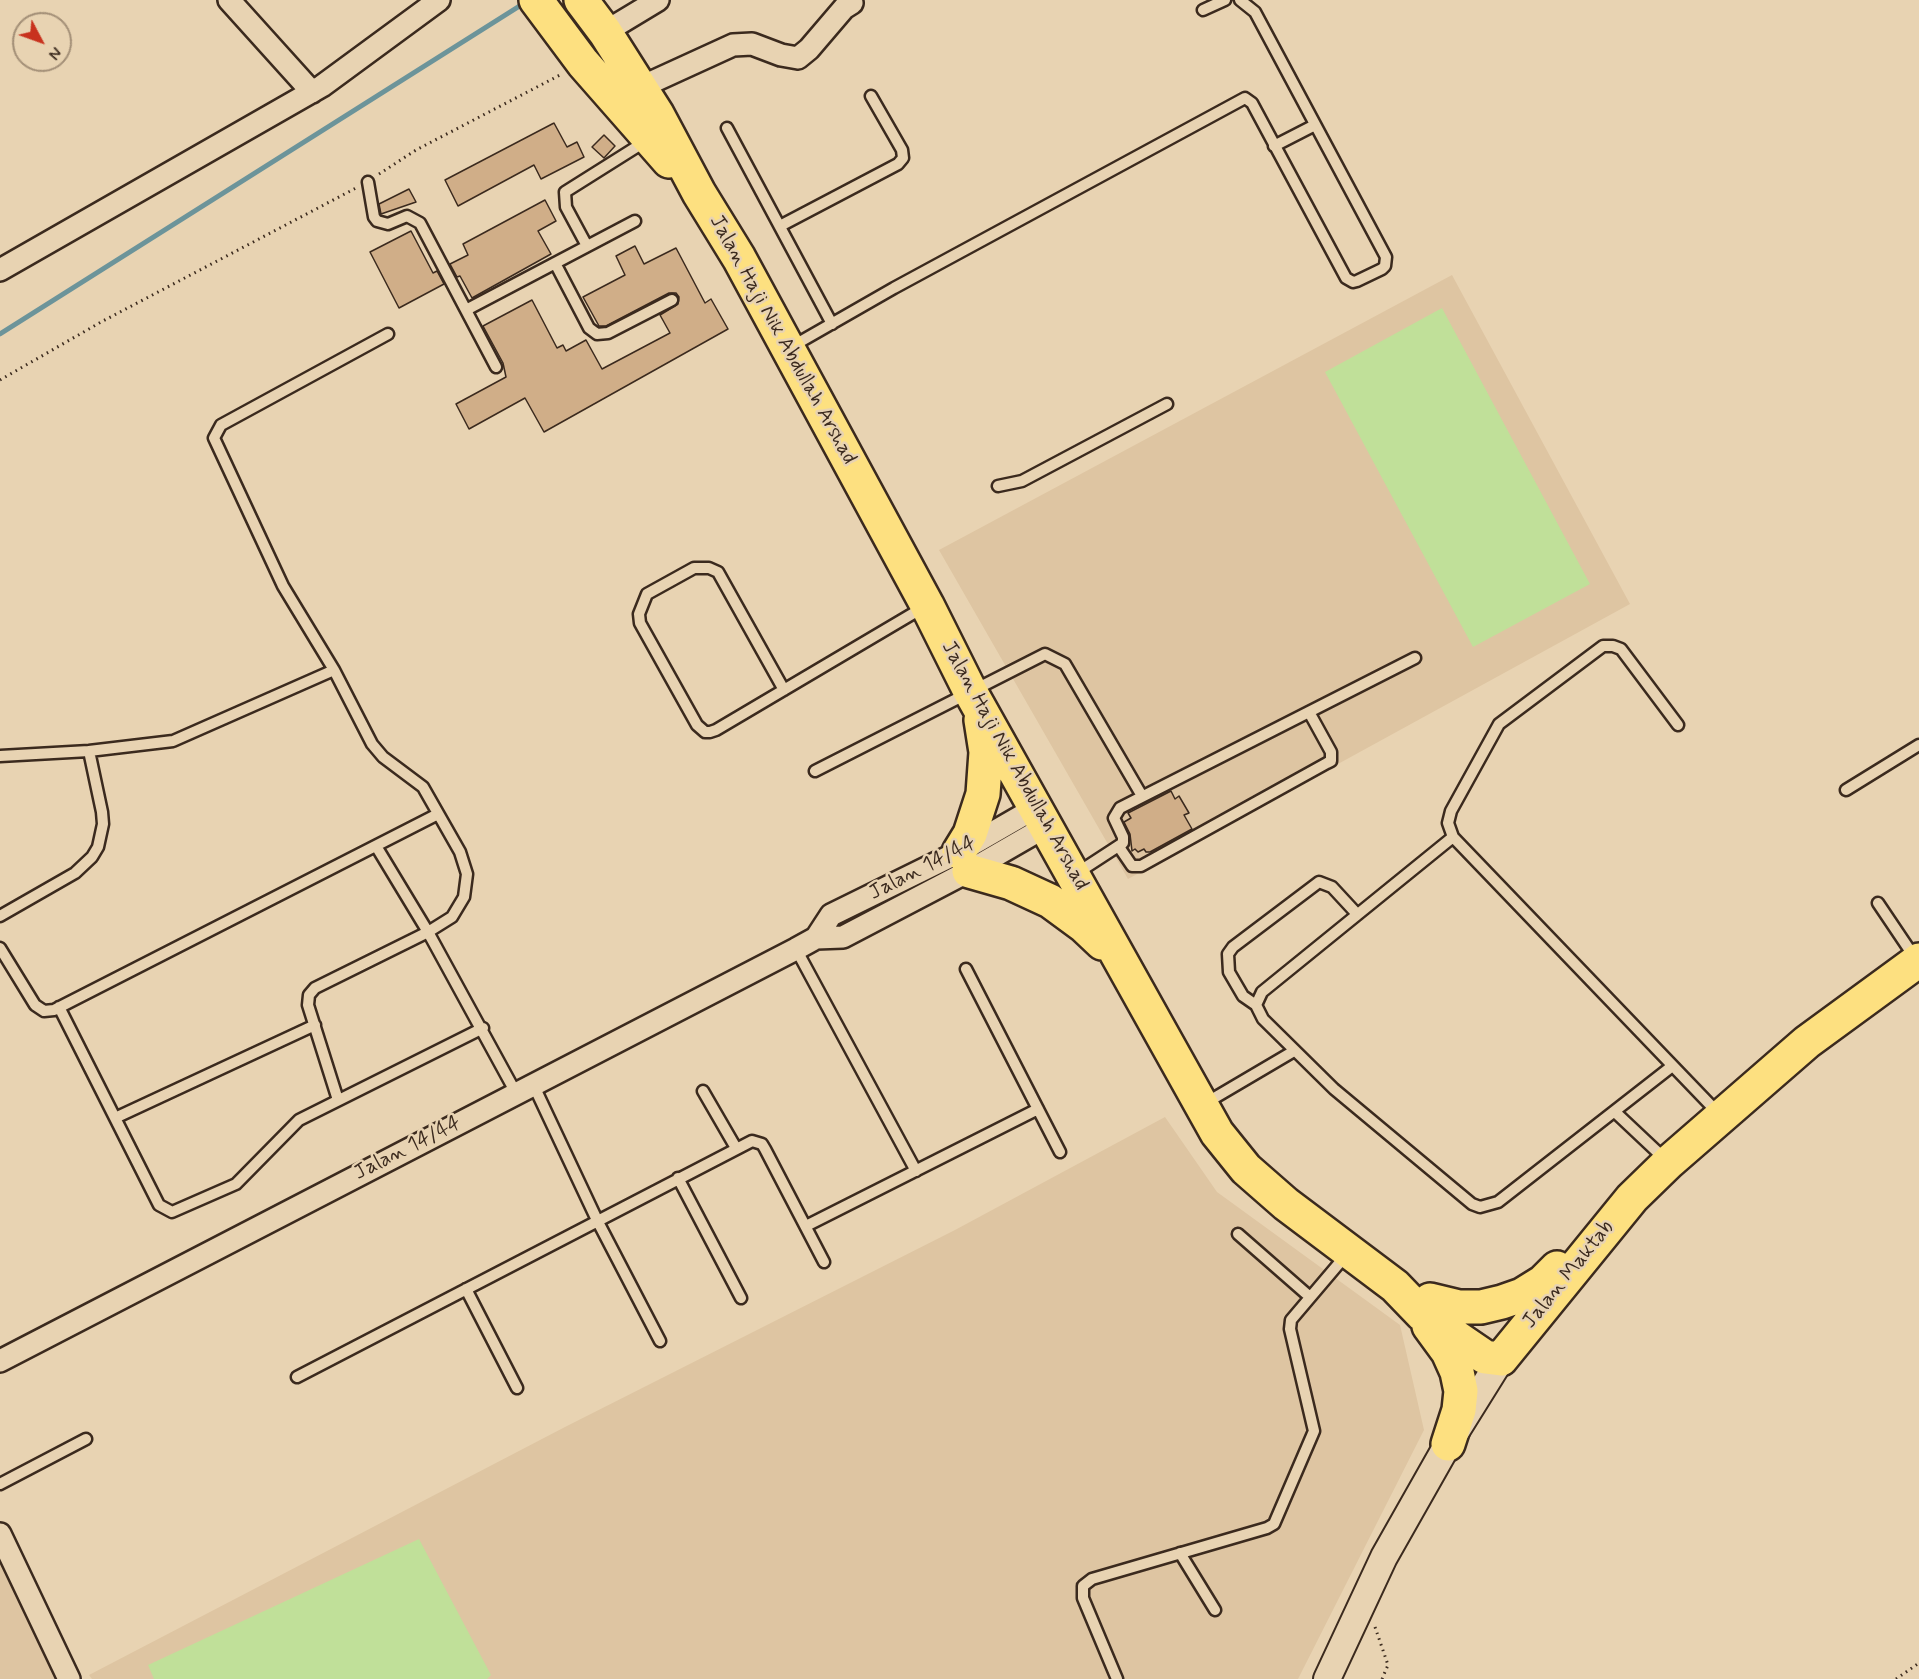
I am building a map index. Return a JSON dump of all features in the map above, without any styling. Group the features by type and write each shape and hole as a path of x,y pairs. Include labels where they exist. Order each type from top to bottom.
{"main road":[{"name":"Jalan Haji Nik Abdullah Arshad","path":"536,0 576,53 648,139 699,193"},
{"name":"Jalan Haji Nik Abdullah Arshad","path":"595,18 657,114 699,193 739,258 927,605 970,691 1042,816 1217,1133 1246,1169 1286,1204 1426,1307 1485,1358 1501,1359"},
{"path":"970,691 984,730 986,773 978,814 964,862 1031,891 1068,913 1100,941 1139,993"},
{"name":"Jalan Maktab","path":"1501,1359 1632,1198 1669,1162 1720,1115 1807,1042 1918,961"},
{"path":"1448,1444 1459,1410 1461,1391 1457,1372 1426,1307 1481,1307 1522,1295 1543,1282 1632,1198"}],"street":[{"path":"229,0 312,92"},
{"path":"0,270 312,92 438,0"},
{"path":"595,18 658,0"},
{"path":"639,88 733,45 752,44 798,58 809,49 844,8 852,3"},
{"name":"Jalan 14/44","path":"0,1361 796,950 816,938 831,915 964,862 1042,816"},
{"name":"Jalan Maktab","path":"1327,1679 1384,1557 1448,1444 1501,1359"},
{"path":"0,1534 69,1679"}],"lane":[{"path":"1203,10 1225,0"},
{"path":"788,349 1245,98 1252,103 1346,278 1353,282 1358,281 1382,269 1385,266 1386,257 1313,126 1255,12 1240,0"},
{"path":"780,226 898,164 903,158 903,150 871,96"},
{"path":"1274,146 1313,126"},
{"path":"728,128 832,324"},
{"path":"587,246 566,207 565,192 648,139"},
{"path":"368,182 374,217 377,221 388,224 407,216 420,224 496,367"},
{"path":"466,310 634,221"},
{"path":"555,263 589,328 597,334 608,333 672,300"},
{"path":"338,1100 308,1000 311,991 428,932 452,917 459,908 466,885 464,862 418,782 375,748 334,670 283,585 215,443 214,433 221,425 388,334"},
{"path":"998,486 1022,481 1167,404"},
{"path":"784,690 717,572 709,568 694,568 648,594 639,618 700,729 705,732 716,730 784,690 927,605"},
{"path":"1678,725 1621,650 1613,646 1603,646 1499,724 1451,811 1448,823 1453,837 1671,1067 1720,1115"},
{"path":"815,771 1039,655 1058,658 1065,664 1142,796"},
{"path":"1074,875 1119,847 1123,840 1115,823 1116,812 1142,796 1415,658"},
{"path":"0,756 89,751 172,741 334,670"},
{"path":"1119,847 1132,866 1141,866 1327,764 1331,761 1331,752 1309,712"},
{"path":"1845,790 1919,745"},
{"path":"0,915 75,873 92,857 98,847 102,830 102,812 89,751"},
{"path":"0,948 39,1009 49,1012 438,814"},
{"path":"1256,1005 1262,992 1453,837"},
{"path":"376,846 483,1028 525,1089 660,1341"},
{"path":"1357,914 1332,887 1319,882 1233,947 1228,954 1229,972 1243,996 1256,1005 1263,1019 1294,1051 1334,1089 1472,1204 1480,1207 1498,1202 1671,1067"},
{"path":"1878,903 1918,961"},
{"path":"796,950 916,1171"},
{"path":"966,969 1060,1152"},
{"path":"59,1008 159,1205 172,1212 236,1184 296,1122 483,1028"},
{"path":"115,1118 315,1025"},
{"path":"1201,1106 1294,1051"},
{"path":"703,1091 736,1148"},
{"path":"806,1226 1038,1109"},
{"path":"1615,1112 1669,1162"},
{"path":"297,1377 752,1141 762,1144 824,1262"},
{"path":"678,1178 741,1298"},
{"path":"1238,1234 1310,1297"},
{"path":"1117,1679 1083,1598 1083,1586 1092,1579 1267,1528 1276,1521 1314,1431 1290,1324 1349,1252"},
{"path":"466,1289 517,1388"},
{"path":"0,1484 86,1439"},
{"path":"1180,1553 1215,1610"}],"path":[{"path":"0,380 101,322 368,182 416,150 576,53"},
{"path":"1366,1597 1388,1665 1382,1679"},
{"path":"1896,1679 1919,1663"}],"shaded area":[{"path":"1452,275 1630,604 1128,879 939,550"},
{"path":"1165,1117 1217,1192 1400,1325 1424,1430 1298,1679 92,1679 89,1675 565,1427 955,1230"},
{"path":"0,1548 61,1679 0,1679"}],"green space":[{"path":"1442,308 1590,584 1473,647 1325,372"},
{"path":"419,1539 491,1675 487,1679 154,1679 148,1665"}],"building":[{"path":"554,123 567,147 577,142 584,157 541,179 534,165 458,206 445,180"},
{"path":"604,135 615,146 604,158 592,147"},
{"path":"409,189 416,202 381,214 379,204"},
{"path":"545,200 556,221 538,231 551,254 472,298 460,276 457,277 450,264 468,255 463,244"},
{"path":"411,231 433,273 437,271 444,284 399,308 370,252"},
{"path":"635,246 644,264 676,248 705,303 711,299 728,329 544,432 525,398 469,429 456,404 506,377 503,363 483,326 532,300 557,348 563,345 566,351 586,340 602,369 670,333 660,315 678,304 679,297 676,293 669,293 606,326 599,326 583,297 625,275 616,256"},
{"path":"1171,791 1175,799 1179,796 1189,813 1184,815 1192,829 1150,852 1144,849 1138,852 1135,849 1132,851 1130,834 1124,822 1131,818 1128,813"}],"waterway":[{"path":"0,334 526,2"}]}
